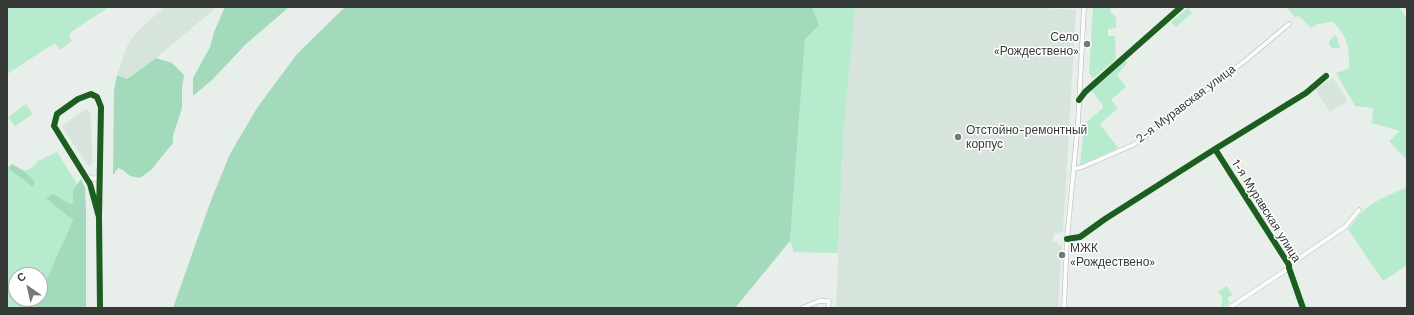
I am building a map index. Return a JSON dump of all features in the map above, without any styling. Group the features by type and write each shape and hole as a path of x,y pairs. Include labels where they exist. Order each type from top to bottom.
{"street":[{"path":"1064,308 1067,239 1074,169 1084,7"},
{"path":"1079,100 1085,92 1182,7"},
{"name":"2-я Муравская улица","path":"1074,169 1135,144 1246,60 1289,24"},
{"path":"1067,239 1080,237 1105,219 1306,93 1326,76"},
{"path":"99,217 93,190 86,176 54,126 57,114 61,110 78,98 91,94 97,97 101,107 99,173 100,308"},
{"name":"1-я Муравская улица","path":"1214,150 1289,266 1304,308"},
{"path":"86,176 96,179 99,173"},
{"name":"1-я Муравская улица","path":"1289,266 1345,227 1359,210"},
{"path":"1229,308 1289,266"},
{"path":"802,308 819,301 829,302 828,308"}],"shaded area":[{"path":"163,7 217,7 156,58 126,79 117,75 128,44 136,33"},
{"name":"Отстойно-ремонтный корпус","path":"861,7 1029,7 1076,10 1063,231 1054,233 1053,237 1053,242 1057,242 1057,245 1062,245 1058,308 836,308 844,126 855,11"},
{"path":"1333,78 1348,101 1330,112 1315,89"},
{"path":"86,109 91,115 92,162 89,166 62,127"}],"green space":[{"path":"7,7 109,7 71,32 69,36 72,41 60,50 55,43 7,74"},
{"path":"225,7 289,7 246,44 213,79 193,96 193,78 210,47 214,32"},
{"path":"345,7 812,7 819,25 805,39 790,241 735,308 173,308 210,203 230,154 257,108 297,54"},
{"path":"812,7 861,7 855,11 844,126 838,253 794,252 790,241 805,38 819,25"},
{"path":"1093,7 1111,7 1110,12 1116,17 1116,28 1108,29 1108,36 1115,36 1116,59 1093,78 1089,73"},
{"path":"1286,7 1399,7 1407,18 1407,160 1389,141 1400,131 1372,123 1373,108 1355,106 1336,73 1349,69 1347,43 1342,33 1333,22 1318,24 1311,28 1299,16 1295,17"},
{"path":"1188,8 1192,13 1176,27 1171,22"},
{"path":"1335,35 1340,45 1339,48 1332,48 1329,44 1330,40"},
{"path":"156,58 172,63 184,75 182,87 182,108 173,136 173,143 151,170 140,178 130,176 118,168 113,175 114,91 117,75 127,79"},
{"path":"1124,60 1127,63 1117,75 1126,87 1111,100 1118,108 1100,124 1118,148 1080,165 1084,127 1087,122 1103,108 1102,104 1091,90"},
{"path":"26,104 33,114 15,126 8,117"},
{"path":"57,152 77,184 73,190 73,202 71,204 53,194 73,220 48,276 48,267 8,267 8,307 34,307 7,308 7,167 33,186 35,181 24,171 32,168 38,161"},
{"path":"12,164 24,171 35,181 33,187 8,168"},
{"path":"81,179 85,188 86,208 86,308 34,308 48,307 48,276 73,220 46,198 53,194 71,204 73,202 73,190"},
{"path":"1407,187 1407,265 1383,281 1348,229 1360,214 1370,205"},
{"path":"1227,286 1232,295 1227,298 1230,303 1222,308 1222,297 1218,292"}],"cycle path":[{"path":"1079,100 1085,92 1181,7"},
{"path":"1067,239 1080,237 1105,219 1306,93 1326,76"},
{"path":"99,217 90,184 54,126 57,114 78,99 91,94 97,97 101,107 99,217 100,308"},
{"path":"1215,149 1289,265 1303,308"}],"place":[{"name":"Село «Рождествено»","path":"1087,44"},
{"name":"Отстойно-ремонтный корпус","path":"958,137"},
{"name":"МЖК «Рождествено»","path":"1062,255"}]}
